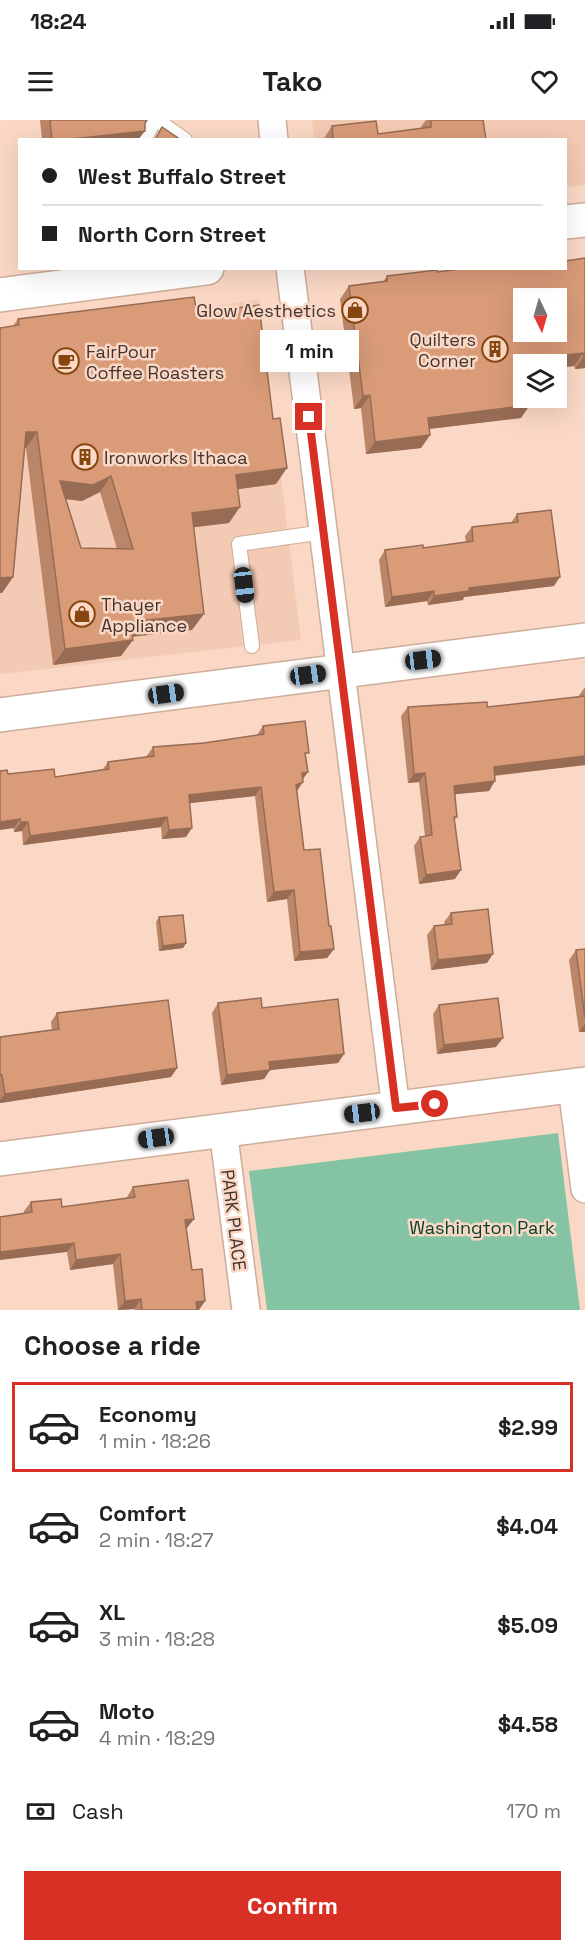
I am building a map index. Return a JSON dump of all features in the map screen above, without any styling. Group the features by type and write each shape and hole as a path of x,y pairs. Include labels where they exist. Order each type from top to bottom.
{"main road":[{"path":"567,222 585,219"},
{"path":"0,295 78,277 184,270"},
{"path":"0,715 585,640"},
{"path":"0,1159 579,1085"}],"street":[{"path":"272,120 274,138"},
{"path":"290,270 396,1108"},
{"path":"579,1085 585,1189"},
{"name":"PARK PLACE","path":"223,1129 246,1310"}],"lane":[{"path":"145,138 156,120 181,138"},
{"path":"252,646 239,544 324,532"}],"shaded area":[{"path":"312,120 585,120 585,185 567,187 567,138 314,138"},
{"path":"259,299 301,640 0,674 0,340"}],"green space":[{"name":"Washington Park","path":"558,1133 580,1310 267,1310 249,1171"}],"building":[{"path":"50,120 147,120 145,131 81,138 52,138"},
{"path":"431,120 483,120 486,138 333,138 332,126 376,121 378,134 431,127"},
{"path":"162,127 178,138 156,138"},
{"path":"585,258 585,356 583,353 513,354 513,407 428,418 430,435 375,442 370,395 363,396 349,286 387,281 387,276 437,270 437,272 567,270 567,261"},
{"path":"194,297 197,313 259,305 273,419 280,418 287,468 236,475 240,507 192,513 204,614 130,622 133,640 65,649 37,432 26,432 13,577 0,578 0,328 19,325 18,319","holes":["111,476 133,549 81,548 60,481 93,485"]},
{"path":"551,510 560,577 469,588 469,591 434,596 434,591 392,597 385,550 423,545 423,548 473,541 472,527 518,522 517,514"},
{"path":"585,696 585,756 494,767 495,781 454,786 457,817 454,817 461,870 426,875 420,837 432,835 425,773 414,774 408,707 487,702 487,707"},
{"path":"305,721 309,753 305,753 308,772 302,773 303,782 296,785 304,850 320,849 334,949 300,952 294,890 274,892 261,787 189,795 192,828 169,830 167,817 30,836 28,822 21,822 20,819 0,822 0,771 7,770 8,774 54,769 55,777 109,769 108,762 154,756 153,747 204,743 264,734 263,726"},
{"path":"488,909 493,954 438,960 434,926 452,924 451,913"},
{"path":"183,915 186,943 163,946 159,917"},
{"path":"585,949 585,1018 576,950"},
{"path":"261,998 262,1008 338,999 344,1054 269,1062 270,1070 227,1075 218,1003"},
{"path":"498,998 503,1038 444,1045 439,1005"},
{"path":"168,1000 177,1068 5,1094 2,1075 0,1075 0,1037 59,1029 57,1013"},
{"path":"188,1180 194,1219 185,1220 192,1270 202,1269 205,1301 196,1302 197,1310 142,1310 141,1299 125,1301 120,1254 76,1260 74,1243 0,1252 0,1217 32,1212 31,1202 61,1199 62,1207 135,1197 133,1187"}],"place":[{"name":"Glow Aesthetics","path":"355,310"},
{"name":"Quilters Corner","path":"495,349"},
{"name":"FairPour Coffee Roasters","path":"66,361"},
{"name":"Ironworks Ithaca","path":"85,457"},
{"name":"Thayer Appliance","path":"82,614"}],"route":[{"path":"309,417 396,1108 435,1104"}]}
